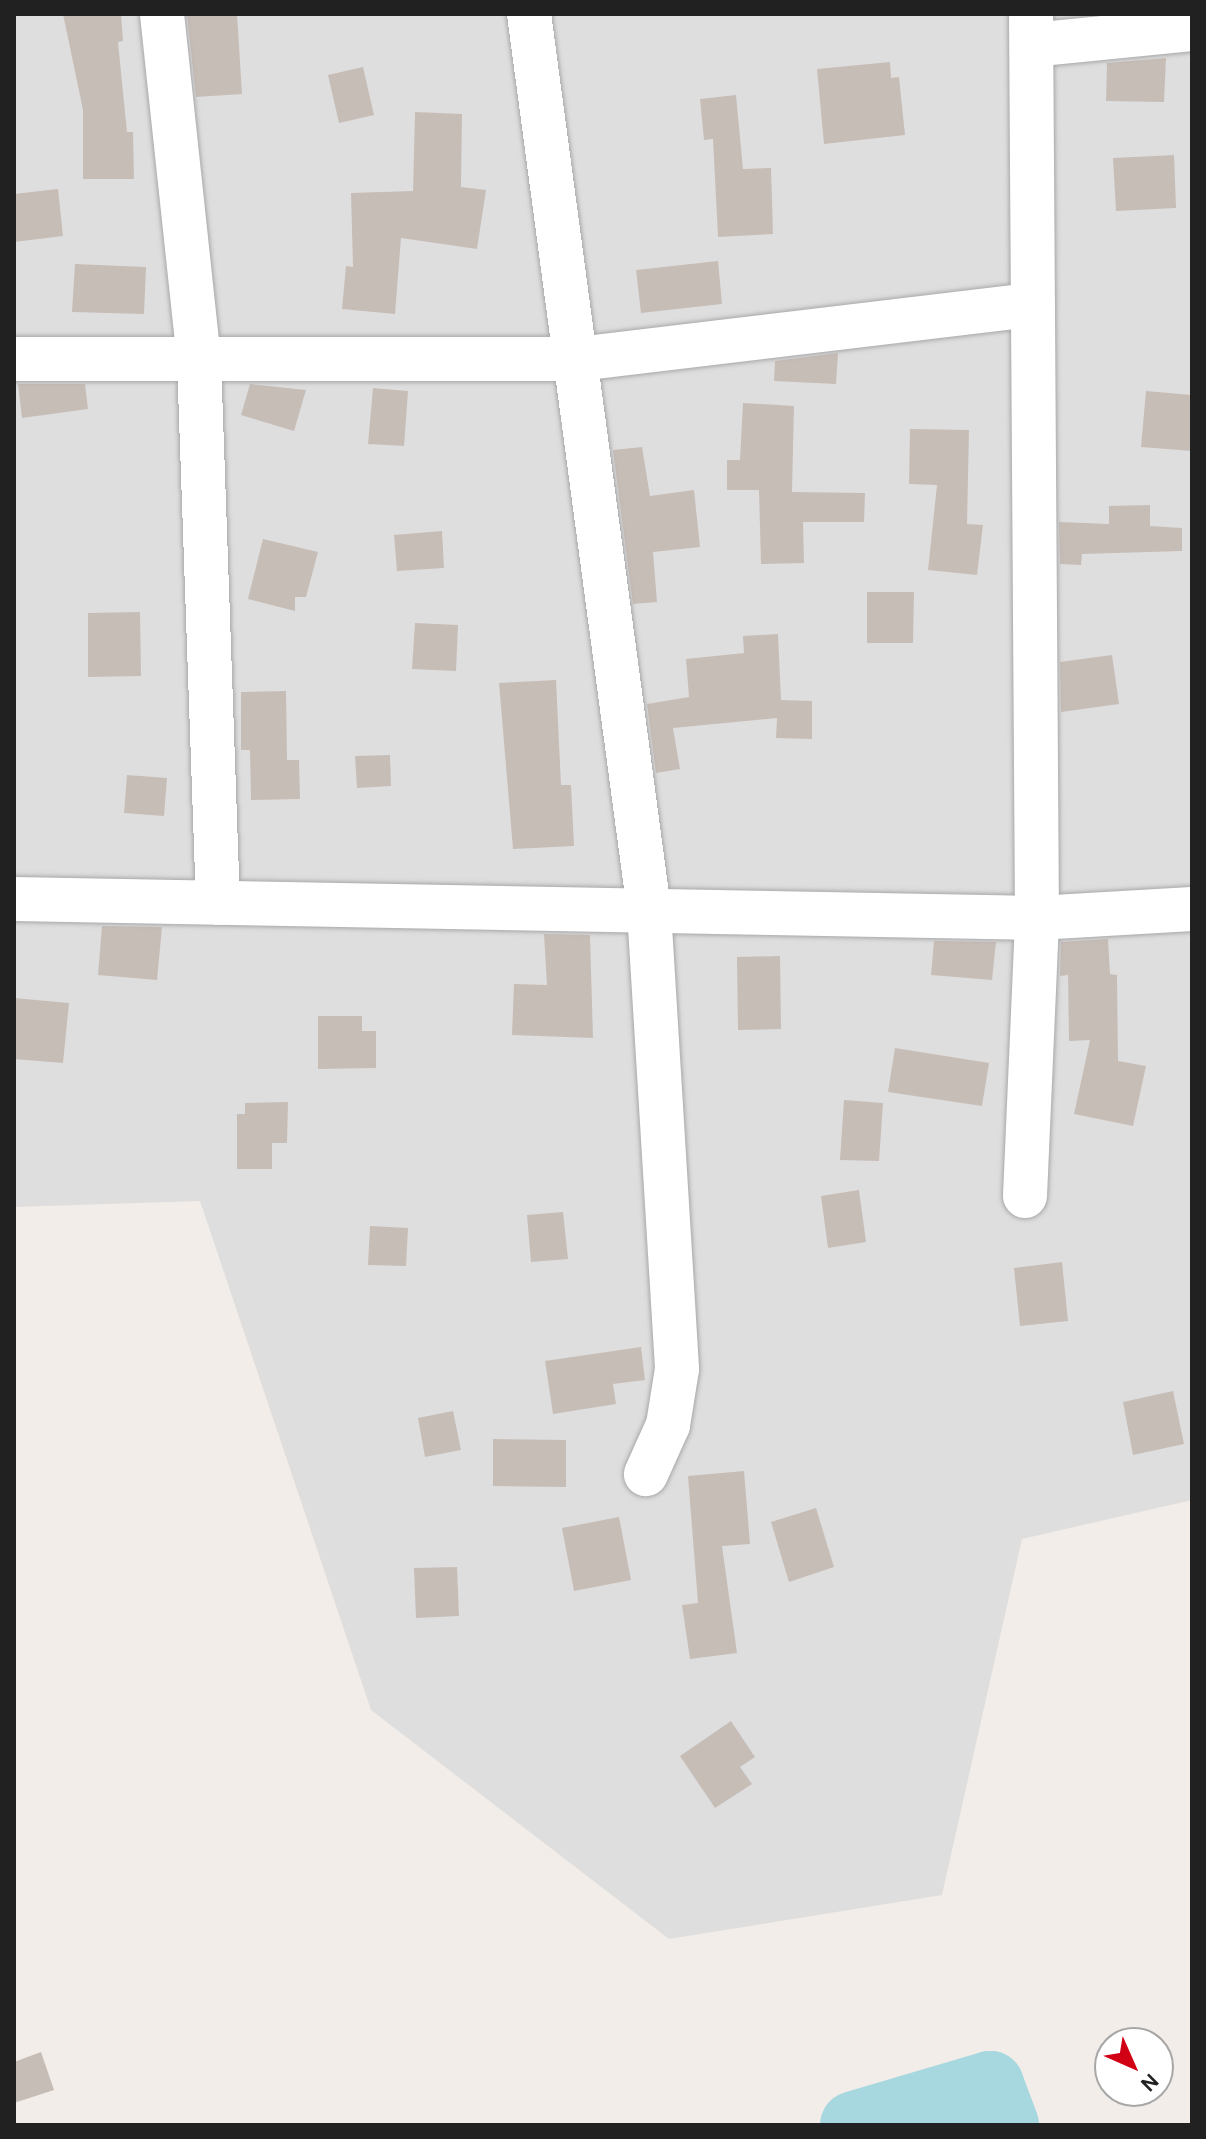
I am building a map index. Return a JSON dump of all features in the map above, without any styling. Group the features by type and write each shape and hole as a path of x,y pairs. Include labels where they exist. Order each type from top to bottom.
{"street":[{"path":"162,14 199,360 218,903"},
{"path":"529,14 578,359 649,910 677,1369 668,1425 646,1474"},
{"path":"1025,1196 1037,918 1032,29 1192,29"},
{"path":"14,359 578,359 1033,305"},
{"path":"14,899 1037,918 1192,909"}],"shaded area":[{"path":"14,14 1192,14 1192,1500 1022,1539 942,1895 669,1939 371,1710 200,1201 14,1207"}],"building":[{"path":"63,14 121,14 123,41 118,42 127,132 133,132 134,179 83,179 83,110"},
{"path":"187,14 237,14 242,94 196,97"},
{"path":"1166,58 1164,102 1106,101 1107,63"},
{"path":"890,62 891,78 899,77 905,135 824,144 817,69"},
{"path":"363,67 374,115 339,123 328,75"},
{"path":"736,95 743,169 771,168 773,234 718,237 713,139 704,140 700,99"},
{"path":"415,112 462,114 461,187 486,190 477,249 401,238 395,314 342,309 346,266 353,267 351,193 413,191"},
{"path":"1174,155 1176,208 1116,211 1113,158"},
{"path":"58,189 63,236 14,242 14,194"},
{"path":"718,261 722,304 641,313 636,270"},
{"path":"75,264 146,267 144,314 72,312"},
{"path":"838,353 836,384 774,381 775,361"},
{"path":"18,384 85,384 88,409 22,418"},
{"path":"250,384 306,390 294,431 241,415"},
{"path":"373,388 408,391 404,446 368,444"},
{"path":"1146,391 1192,395 1192,451 1141,447"},
{"path":"743,403 794,406 792,492 865,493 864,522 803,522 804,563 761,564 759,490 727,490 727,460 740,460"},
{"path":"910,429 969,430 967,524 983,525 977,575 928,570 937,485 909,484"},
{"path":"642,447 650,496 694,490 700,547 653,552 657,602 633,604 613,450"},
{"path":"1150,505 1150,526 1182,528 1182,551 1082,554 1081,565 1060,564 1059,522 1109,524 1109,506"},
{"path":"442,531 444,568 397,571 394,535"},
{"path":"263,539 318,552 306,597 295,597 295,611 248,599"},
{"path":"867,592 914,592 913,643 867,643"},
{"path":"140,612 141,676 88,677 88,613"},
{"path":"415,623 458,625 456,671 412,669"},
{"path":"778,634 781,700 812,701 812,739 776,738 777,718 673,728 680,769 656,773 647,704 689,697 686,659 744,653 743,636"},
{"path":"1112,655 1119,704 1061,712 1060,662"},
{"path":"556,680 561,785 571,785 574,846 513,849 499,683"},
{"path":"286,691 287,760 299,760 300,799 251,800 250,750 241,750 241,692"},
{"path":"390,755 391,786 357,788 355,756"},
{"path":"127,775 167,778 164,816 124,813"},
{"path":"102,926 162,927 157,980 98,975"},
{"path":"544,934 590,935 593,1038 512,1035 514,984 547,985"},
{"path":"1108,939 1110,974 1117,975 1118,1061 1146,1066 1133,1126 1074,1114 1090,1040 1069,1041 1068,975 1060,976 1061,942"},
{"path":"934,941 996,942 992,980 931,975"},
{"path":"780,956 781,1029 738,1030 737,957"},
{"path":"14,998 69,1003 63,1063 14,1059"},
{"path":"318,1016 362,1016 362,1031 376,1031 376,1068 318,1069"},
{"path":"895,1048 989,1063 982,1106 888,1092"},
{"path":"844,1100 883,1103 879,1161 840,1160"},
{"path":"288,1102 287,1143 272,1143 272,1169 237,1169 237,1114 245,1114 245,1103"},
{"path":"859,1190 866,1242 828,1248 821,1196"},
{"path":"563,1212 568,1259 531,1262 527,1215"},
{"path":"370,1226 408,1228 406,1266 368,1265"},
{"path":"1062,1262 1068,1321 1020,1326 1014,1268"},
{"path":"641,1347 645,1380 613,1384 616,1404 553,1414 545,1361"},
{"path":"1173,1391 1184,1444 1133,1455 1123,1402"},
{"path":"453,1411 461,1450 425,1457 418,1418"},
{"path":"493,1439 566,1440 566,1487 493,1486"},
{"path":"744,1471 750,1544 722,1546 737,1653 690,1659 682,1605 698,1603 688,1476"},
{"path":"816,1508 834,1567 789,1582 771,1522"},
{"path":"619,1517 631,1580 574,1591 562,1528"},
{"path":"457,1567 459,1616 416,1618 414,1568"},
{"path":"731,1721 755,1757 740,1767 752,1784 715,1808 680,1756"},
{"path":"41,2052 54,2090 14,2103 14,2062"}],"waterway":[{"path":"854,2125 990,2085 1005,2125"}]}
